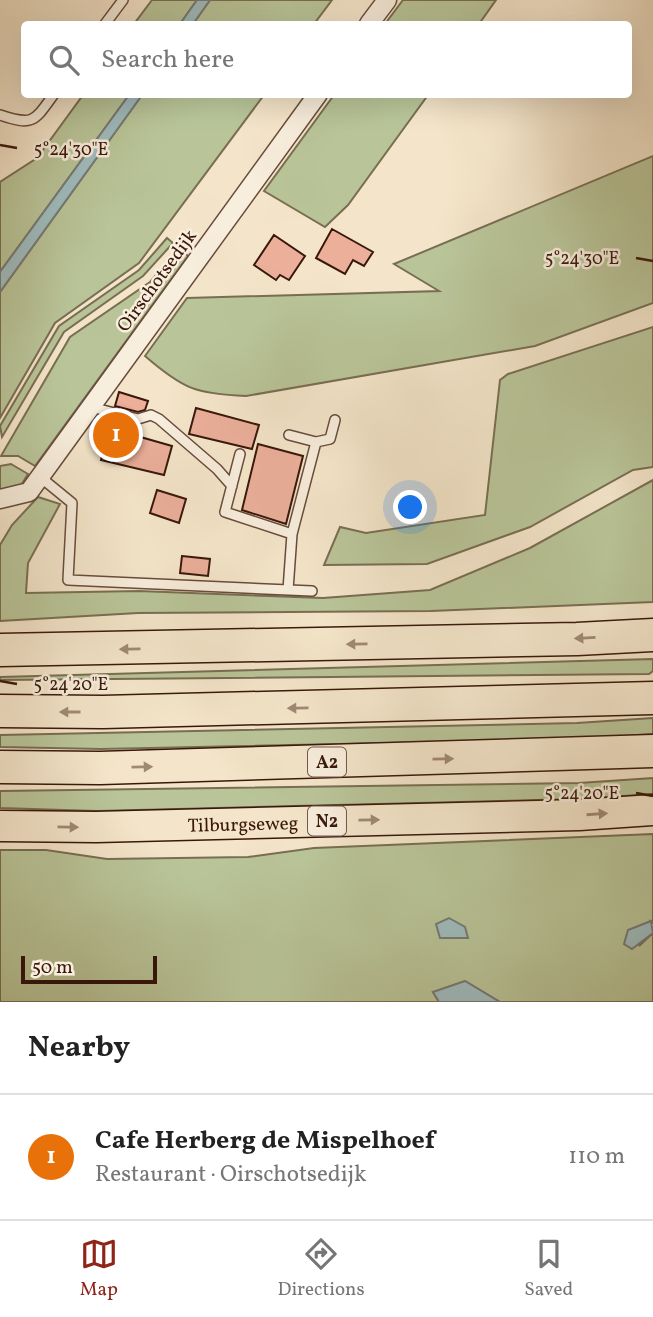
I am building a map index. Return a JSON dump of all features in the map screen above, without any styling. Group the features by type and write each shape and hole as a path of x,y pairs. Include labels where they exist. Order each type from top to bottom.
{"highway":[{"path":"0,650 550,640 653,635"},
{"path":"0,712 103,712 653,698"},
{"name":"A2","path":"0,766 100,768 653,751"},
{"name":"Tilburgseweg","path":"0,826 96,827 579,815 653,810"}],"street":[{"path":"371,21 387,0"},
{"name":"Oirschotsedijk","path":"0,499 29,492 314,98"}],"lane":[{"path":"107,21 123,0"},
{"path":"0,115 23,123 37,118 51,98"},
{"path":"90,406 138,419 151,415 159,419 217,469 232,486"},
{"path":"289,435 316,442 330,439 335,420"},
{"path":"288,590 292,534 316,442"},
{"path":"240,454 225,512 292,534"},
{"path":"39,476 72,503 68,580 312,591"}],"green space":[{"path":"152,0 197,0 182,21 136,21"},
{"path":"210,0 332,0 316,21 195,21"},
{"path":"403,0 496,0 481,21 387,21"},
{"path":"81,98 127,98 0,272 0,182 37,158"},
{"path":"140,98 262,98 139,263 55,323 0,418 0,292"},
{"path":"332,98 426,98 348,205 325,227 264,191"},
{"path":"653,156 653,303 535,346 246,396 214,394 191,388 180,383 145,356 187,298 439,291 394,264"},
{"path":"167,238 173,243 143,276 64,332 2,437 0,426 59,326 139,270"},
{"path":"180,247 188,256 35,466 18,456 1,456 70,337 150,282"},
{"path":"653,327 653,467 633,470 530,527 427,564 324,565 340,527 366,533 485,515 500,380 508,374"},
{"path":"11,464 28,474 20,487 0,494 0,466"},
{"path":"653,480 653,602 431,611 138,613 0,621 0,545 12,525 38,497 60,504 28,563 26,593 139,591 323,598 430,590 530,548"},
{"path":"653,659 653,671 649,674 0,680 0,677"},
{"path":"653,718 653,734 578,739 101,749 0,747 0,735 577,723"},
{"path":"653,778 653,794 578,799 97,811 0,808 0,791 579,783"},
{"path":"653,834 653,923 650,921 639,946 653,933 653,1002 500,1002 465,981 433,992 439,1002 0,1002 0,850 46,850 107,859 248,857 314,848"}],"water":[{"path":"197,0 210,0 195,21 182,21"},
{"path":"127,98 140,98 0,292 0,272"},
{"path":"449,918 465,927 468,938 440,938 436,924"},
{"path":"651,921 653,933 632,949 624,944 628,930"},
{"path":"465,981 500,1002 439,1002 433,992"}],"building":[{"path":"332,229 373,252 364,266 353,260 345,274 316,258"},
{"path":"274,235 305,256 289,280 280,275 276,280 254,265"},
{"path":"119,392 148,401 145,410 138,412 115,406"},
{"path":"196,408 259,425 252,449 189,434"},
{"path":"111,419 140,426 137,436 172,446 164,475 101,460"},
{"path":"258,444 303,456 286,524 242,510"},
{"path":"157,490 186,499 179,523 150,513"},
{"path":"182,556 210,559 208,576 180,573"}],"place":[{"name":"Cafe Herberg de Mispelhoef","path":"116,435"}]}
